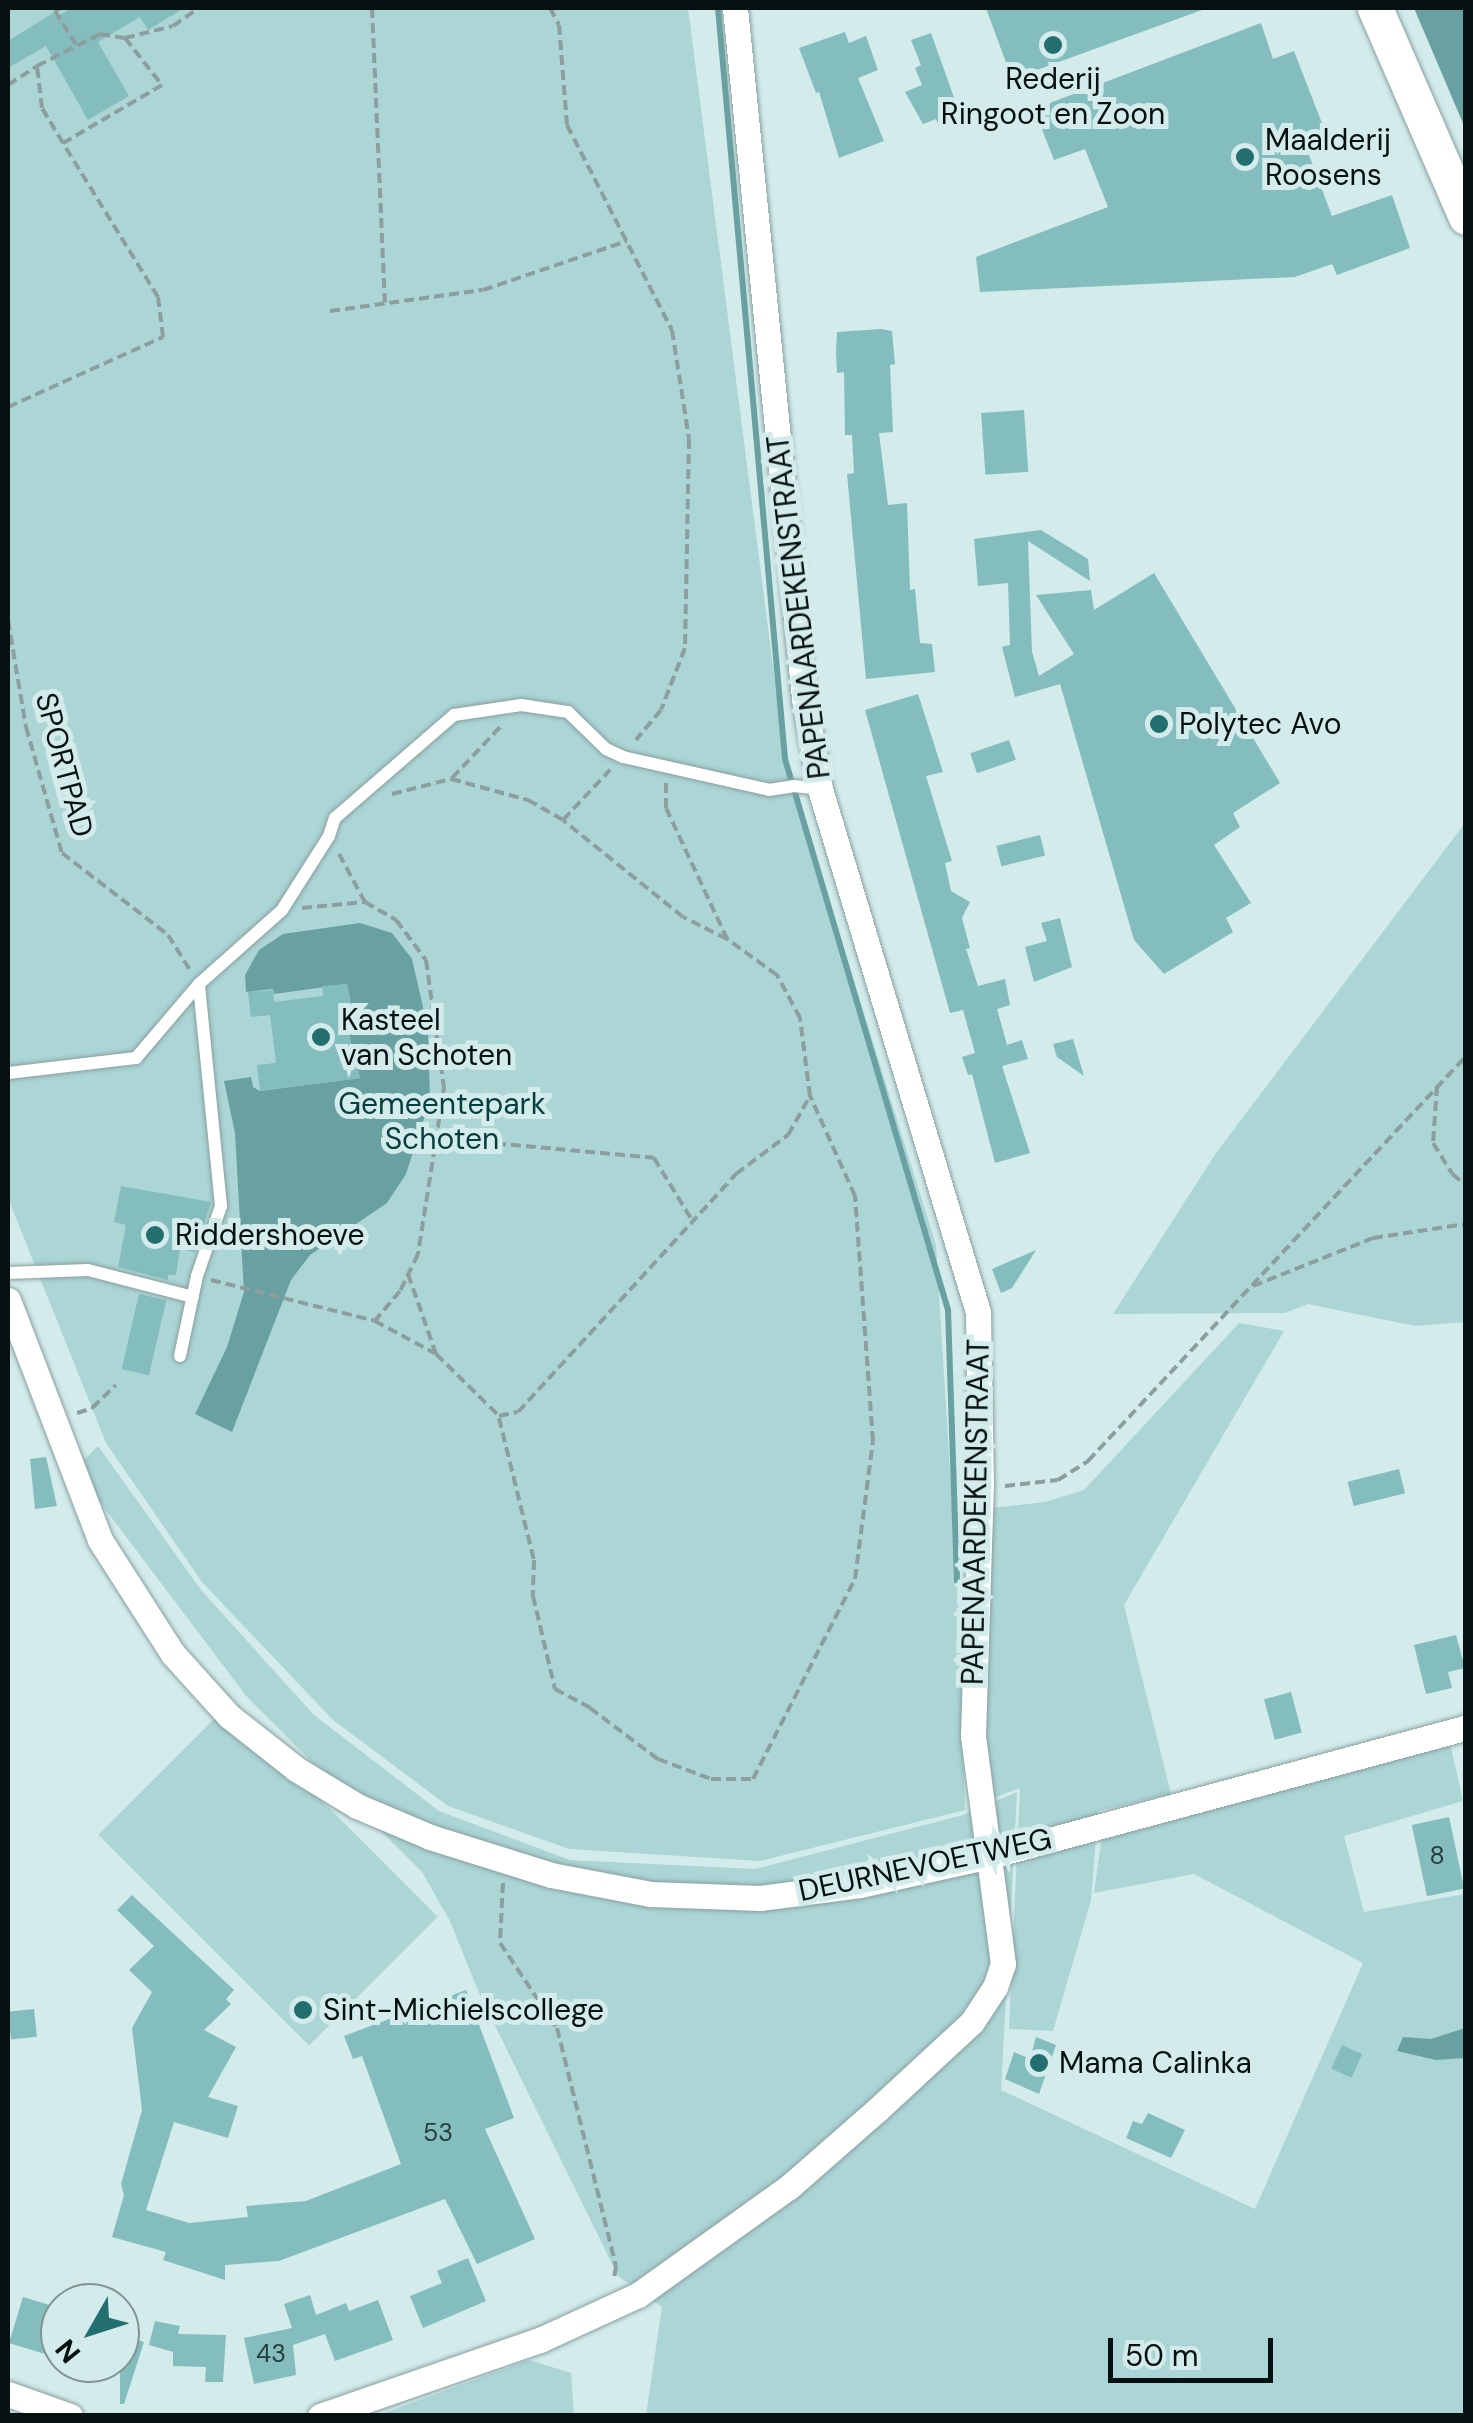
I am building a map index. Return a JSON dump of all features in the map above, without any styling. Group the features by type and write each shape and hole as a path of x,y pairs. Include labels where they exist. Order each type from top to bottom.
{"street":[{"name":"PAPENAARDEKENSTRAAT","path":"320,2416 540,2340 610,2308 670,2273 789,2187 972,2022 995,1986 1003,1964 972,1736 980,1487 978,1312 814,789 736,8"},
{"path":"1375,8 1466,217"},
{"name":"DEURNEVOETWEG","path":"8,1300 100,1540 132,1596 174,1654 229,1716 296,1769 357,1806 505,1861 652,1894 760,1898 860,1886 990,1856 1466,1728"},
{"path":"8,2394 70,2416"}],"lane":[{"path":"8,1072 136,1058 199,984 282,910 329,836 335,818 454,716 521,705 568,712 606,750 623,756 769,790 793,786 814,789"},
{"path":"180,1356 197,1276 221,1206 199,984"},
{"path":"8,1273 88,1270 193,1297"}],"path":[{"path":"60,8 55,10 77,46"},
{"path":"8,85 100,34 125,38 173,26 199,8"},
{"path":"372,8 384,303"},
{"path":"550,8 559,25 567,126 672,330 689,439 685,648 661,710 563,820"},
{"path":"63,143 162,85 125,38"},
{"path":"8,407 163,337 158,298 42,108 37,66"},
{"path":"330,311 483,290 627,241"},
{"name":"SPORTPAD","path":"8,620 26,726 62,853 168,935 199,984"},
{"path":"451,780 521,705"},
{"path":"666,766 666,808 727,940"},
{"path":"197,1276 375,1320 436,1354 499,1416 534,1560 533,1596 555,1689 590,1708 658,1760 711,1779 752,1778 855,1579 873,1441 855,1196 810,1096 800,1018 776,975 727,940 683,918 563,820 528,800 451,780 353,803"},
{"path":"329,836 365,902 396,920 426,960 444,1088 418,1254 375,1320"},
{"path":"282,910 365,902"},
{"path":"980,1487 1058,1480 1078,1470 1466,1056"},
{"path":"1437,1086 1433,1143 1452,1174 1466,1185"},
{"path":"499,1416 518,1412 736,1174 788,1136 810,1096"},
{"path":"436,1138 654,1158 693,1222"},
{"path":"1249,1288 1373,1238 1466,1224"},
{"path":"408,1274 436,1354"},
{"path":"53,1421 92,1408 116,1385"},
{"path":"505,1861 500,1943 557,2028 616,2266 610,2308"}],"green space":[{"name":"Gemeentepark Schoten","path":"8,8 688,8 785,759 936,1245 960,1635 965,1810 760,1861 569,1849 448,1806 333,1720 202,1582 106,1443 8,1198"},
{"path":"1465,823 1465,1322 1415,1326 1308,1304 1285,1313 1113,1314 1216,1153"},
{"path":"1239,1323 1284,1331 1124,1605 1171,1794 1098,1811 1091,1900 1053,2031 1009,2029 1020,1788 986,1801 981,1738 990,1508 1045,1502 1084,1490"},
{"path":"98,1446 201,1590 314,1715 439,1811 570,1860 755,1869 963,1815 1017,1792 1001,2090 1255,2209 1363,1963 1194,1874 1094,1893 1105,1813 1449,1739 1463,1801 1344,1836 1364,1912 1465,1894 1465,2415 646,2415 662,2307 618,2276 479,1993 450,1921 422,1872 247,1697 75,1469"},
{"path":"227,1706 438,1917 309,2045 98,1835"},
{"path":"529,2360 571,2373 574,2415 379,2415"}],"shaded area":[{"path":"1414,8 1465,8 1465,128"},
{"path":"360,923 392,933 412,959 428,1029 430,1100 406,1174 387,1203 310,1255 291,1280 232,1432 195,1414 227,1347 244,1292 235,1133 224,1081 251,1077 253,1087 260,1091 360,1078 343,1011 352,1010 347,984 274,994 273,989 246,992 245,975 259,950 283,934"},
{"path":"1465,2028 1465,2058 1436,2060 1397,2051 1403,2037 1431,2039"}],"building":[{"path":"72,8 184,8 148,30 140,17 98,42 129,96 88,120 46,46 8,68 8,41 53,13 56,17"},
{"name":"Rederij Ringoot en Zoon","path":"986,8 1202,8 1202,10 1012,79"},
{"name":"Maalderij Roosens","path":"1261,23 1273,59 1294,51 1325,131 1303,139 1332,216 1392,195 1410,248 1337,275 1332,264 1295,277 980,292 976,257 1108,207 1085,149 1054,160 1034,109"},
{"path":"845,32 849,43 866,36 878,70 858,78 884,141 839,158 819,92 816,93 799,48"},
{"path":"931,33 961,117 939,126 936,119 923,124 905,92 922,85 915,68 921,65 911,40"},
{"path":"892,331 895,364 890,365 893,432 879,433 888,505 907,503 910,590 915,589 920,643 932,644 935,672 866,679 847,474 854,473 852,435 845,435 844,372 837,373 836,353 837,332"},
{"path":"1024,410 1028,472 985,475 981,413"},
{"name":"Polytec Avo","path":"1041,530 1088,559 1090,581 1028,541 1032,652 1039,676 1074,654 1036,595 1091,590 1094,610 1154,573 1280,783 1233,813 1240,827 1214,845 1251,903 1226,918 1233,932 1164,974 1134,940 1060,684 1015,697 1002,647 1010,645 1008,583 978,586 974,539"},
{"path":"918,694 943,772 926,776 952,861 945,863 951,891 970,902 962,918 970,948 966,949 978,986 1005,979 1010,1005 997,1009 1007,1045 1022,1040 1028,1059 1002,1066 1030,1153 995,1163 972,1074 968,1075 962,1057 975,1053 963,1010 950,1013 865,710"},
{"path":"1009,740 1016,760 977,773 970,753"},
{"path":"1040,835 1045,855 1001,866 996,846"},
{"path":"1060,918 1072,967 1034,982 1025,947 1047,941 1041,923"},
{"name":"Kasteel van Schoten","path":"347,984 352,1011 343,1011 360,1078 260,1091 257,1065 276,1063 270,1015 251,1017 248,992 273,990 274,1002 323,996 322,986"},
{"path":"1073,1039 1084,1076 1057,1057 1053,1044"},
{"path":"121,1186 211,1202 195,1252 180,1249 176,1275 168,1275 168,1280 118,1267 126,1225 114,1222"},
{"path":"1036,1250 1012,1288 1001,1293 992,1269"},
{"path":"139,1294 166,1300 149,1375 122,1369"},
{"path":"46,1457 57,1506 35,1509 30,1459"},
{"path":"1399,1469 1405,1493 1354,1506 1348,1482"},
{"path":"1456,1635 1465,1668 1448,1672 1452,1688 1426,1694 1414,1645"},
{"path":"1291,1692 1302,1733 1275,1740 1264,1699"},
{"path":"1449,1817 1464,1888 1427,1896 1412,1825"},
{"path":"132,1895 234,1990 226,1999 231,2004 204,2030 236,2047 208,2097 238,2106 228,2138 174,2122 146,2210 189,2223 248,2217 246,2206 306,2201 401,2164 362,2056 353,2059 344,2036 466,1990 514,2118 485,2129 535,2239 477,2264 445,2199 279,2261 225,2265 225,2280 163,2260 166,2252 112,2237 124,2195 121,2184 142,2110 132,2028 152,1992 129,1970 154,1946 117,1910"},
{"path":"34,2009 37,2037 11,2040 8,2012"},
{"path":"1036,2037 1056,2045 1039,2094 1005,2079 1014,2052 1030,2059"},
{"path":"1342,2045 1362,2054 1352,2078 1331,2069"},
{"path":"1148,2113 1185,2130 1171,2158 1126,2138 1133,2121 1142,2124"},
{"path":"468,2258 486,2301 423,2328 410,2296 442,2283 437,2271"},
{"path":"310,2295 316,2315 346,2303 349,2311 378,2300 393,2340 335,2361 325,2334 293,2345 296,2375 254,2384 244,2338 292,2328 284,2304"},
{"path":"23,2297 40,2302 40,2352 9,2343"},
{"path":"155,2321 180,2326 178,2334 226,2335 223,2382 205,2382 206,2367 173,2366 173,2352 149,2345"},
{"path":"120,2383 131,2383 124,2404 120,2404"}],"waterway":[{"path":"718,8 785,759 948,1310 957,1582"}],"place":[{"name":"Rederij Ringoot en Zoon","path":"1053,45"},
{"name":"Maalderij Roosens","path":"1245,157"},
{"name":"Polytec Avo","path":"1159,724"},
{"name":"Kasteel van Schoten","path":"321,1037"},
{"name":"Riddershoeve","path":"155,1235"},
{"name":"Sint-Michielscollege","path":"303,2010"},
{"name":"Mama Calinka","path":"1039,2063"}]}
